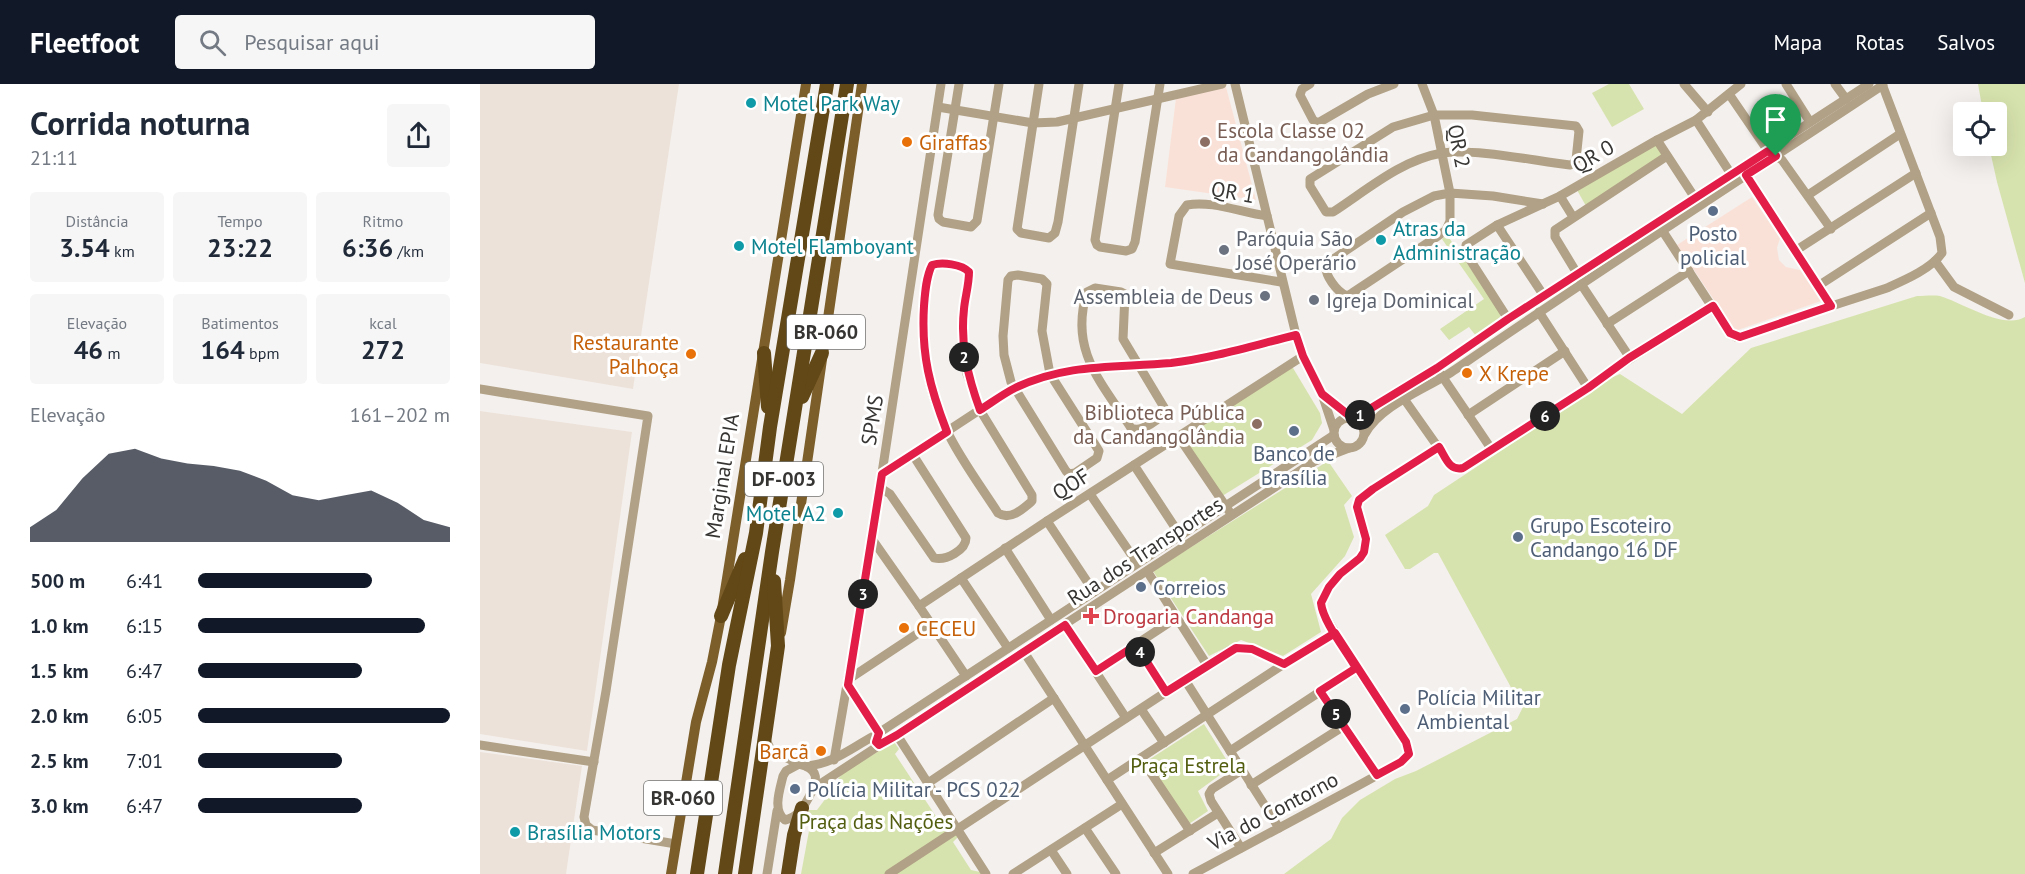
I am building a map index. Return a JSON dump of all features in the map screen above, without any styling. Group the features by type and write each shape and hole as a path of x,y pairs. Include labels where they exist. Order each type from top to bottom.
{"highway":[{"name":"DF-003","path":"697,874 729,665 756,533 770,427 827,84"},
{"name":"DF-003","path":"725,874 772,552 847,84"},
{"path":"764,353 770,427"},
{"path":"795,413 822,353"},
{"path":"721,616 756,533"},
{"path":"772,552 778,646"},
{"name":"BR-060","path":"746,874 778,646"},
{"path":"788,874 794,835 802,808"}],"main road":[{"name":"Marginal EPIA","path":"671,874 696,722 721,616 806,84"},
{"name":"BR-060","path":"778,646 790,580 862,84"}],"street":[{"name":"SPMS","path":"834,760 872,539 941,84"},
{"path":"959,84 938,215 943,222 968,227 974,226 977,221 999,84"},
{"path":"1039,84 1017,229 1021,233 1049,238 1055,233 1058,222 1079,84"},
{"path":"1119,84 1095,240 1100,247 1130,251 1135,242 1160,84"},
{"path":"938,107 1033,123 1074,120 1222,84"},
{"path":"1235,84 1281,282 1296,335 1303,356 1322,394 1337,442 1348,448 1360,444 1369,427 1381,414 1437,368 1544,296 1579,279 1746,175 1810,122 1869,84"},
{"path":"1310,84 1302,89 1300,95 1313,120 1318,123 1368,94 1394,84"},
{"name":"QR 2","path":"1422,84 1434,115 1450,193 1449,226 1438,236 1349,295 1341,293 1326,273 1325,266 1328,262 1427,198 1450,193"},
{"path":"1699,84 1687,88 1708,112"},
{"name":"QR 0","path":"1508,319 1467,255 1466,245 1497,225 1560,196 1696,120 1741,84"},
{"path":"1785,84 1810,122"},
{"path":"1835,84 1846,99"},
{"path":"1883,85 1943,250 1935,261 1899,283 1740,337 1730,333 1660,227 1695,198 1731,174 1772,153 1883,85"},
{"path":"1729,94 1772,153 1808,195 1831,229"},
{"path":"1434,115 1500,117 1576,126 1579,129 1576,160 1572,165 1489,155 1442,153 1402,167 1330,213 1326,212 1309,183 1310,179 1380,134 1410,120 1434,115"},
{"path":"1696,120 1731,174"},
{"path":"1808,195 1900,134"},
{"path":"1657,140 1695,198"},
{"path":"1629,358 1579,279 1555,237 1555,230 1667,156"},
{"path":"1796,251 1916,173"},
{"path":"1746,175 1831,306"},
{"path":"1450,193 1493,196 1543,204"},
{"path":"1560,196 1573,217"},
{"name":"QR 1","path":"1267,216 1213,206 1187,205 1179,216 1170,264 1281,282"},
{"path":"1818,286 1931,213"},
{"path":"1497,225 1544,296"},
{"path":"1935,261 1954,287 2009,315"},
{"path":"934,264 964,267 969,272 964,311 964,356 967,374 980,410 1030,491 1032,498 1030,504 1011,516 1002,516 947,432 931,392 922,325 924,297 929,272 934,264"},
{"path":"1607,324 1689,271"},
{"path":"1011,276 1042,279 1047,284 1042,331 1050,374 1099,451 1097,458 1075,473 1069,474 1066,471 1013,388 1004,355 1003,336 1011,276"},
{"path":"1334,433 1340,420 1353,418 1443,378 1539,312 1579,279"},
{"path":"1095,288 1125,294 1123,339 1138,365 1166,409 1163,415 1138,430 1131,428 1091,367 1083,344 1083,317 1088,292 1095,288"},
{"path":"1402,396 1452,467 1463,468 1588,388 1629,358 1713,306"},
{"path":"1524,309 1530,318"},
{"path":"1539,312 1588,388"},
{"path":"882,474 1013,388 1050,374 1091,367 1196,359 1296,335"},
{"path":"1468,415 1565,351"},
{"name":"QOF","path":"920,606 1005,548 1303,356"},
{"path":"1437,368 1492,450"},
{"path":"480,389 648,416 584,817 588,828 676,844"},
{"path":"1322,394 1363,424 1365,434"},
{"name":"Rua dos Transportes","path":"802,765 820,765 834,760 879,733 1334,433"},
{"path":"1178,436 1233,515"},
{"path":"1230,751 1356,668 1322,609 1322,598 1340,574 1360,558 1366,545 1365,532 1357,507 1359,500 1439,447"},
{"name":"Rua dos Transportes","path":"814,788 1315,461 1348,448"},
{"path":"879,487 890,494 934,558 945,558 964,547 967,541 964,533 913,455"},
{"path":"1134,465 1180,535"},
{"path":"1090,494 1137,563"},
{"path":"1047,521 1094,592"},
{"path":"872,539 966,676"},
{"path":"1005,548 1051,620"},
{"path":"1147,572 1207,665"},
{"path":"961,578 1008,648"},
{"path":"1106,583 1113,593"},
{"path":"1096,671 1176,618"},
{"path":"879,745 876,739 879,733 849,682 932,624"},
{"path":"1065,625 1126,718"},
{"path":"1107,780 1335,633"},
{"path":"1136,645 1166,692"},
{"path":"890,874 1230,650 1243,647 1252,649 1284,664"},
{"path":"1024,652 1168,874"},
{"name":"Via do Contorno","path":"1193,874 1401,762 1409,754 1406,742 1356,668"},
{"path":"1185,680 1279,828"},
{"path":"948,687 955,697"},
{"path":"1320,691 1377,775"},
{"path":"928,783 1054,698"},
{"path":"1141,709 1164,743"},
{"path":"1251,785 1344,726"},
{"path":"897,735 986,874"},
{"path":"765,740 771,750 814,772 816,778 814,788 802,808 793,818 785,820 779,826 773,839"},
{"path":"480,745 594,762"},
{"path":"1142,758 1190,831"},
{"path":"767,874 783,776 786,771 802,765"},
{"path":"1241,848 1211,801 1210,792 1242,770"},
{"path":"1013,874 1122,804"},
{"path":"777,811 785,820"},
{"path":"1154,853 1218,813"},
{"path":"1085,828 1116,874"},
{"path":"1051,850 1067,874"}],"shaded area":[{"path":"480,84 679,84 633,389 480,363"},
{"name":"Escola Classe 02 da Candangolândia","path":"1226,87 1256,200 1165,187 1176,98"},
{"path":"1752,197 1780,238 1777,248 1779,260 1786,267 1800,270 1821,301 1735,331 1677,245"},
{"path":"480,411 632,432 587,751 480,734"},
{"path":"480,752 582,766 566,874 480,874"}],"green space":[{"path":"1609,84 1629,84 1644,109 1612,127 1592,93"},
{"path":"1978,84 2025,84 2025,283 1991,156 2007,156 2007,102 1981,102"},
{"path":"1654,143 1663,155 1586,206 1577,190"},
{"path":"1447,235 1501,312 1499,321 1476,336 1469,327 1449,340 1440,329 1484,299 1442,239"},
{"path":"1917,296 1940,296 1995,318 2016,320 2025,317 2025,874 1284,874 1331,839 1342,818 1360,800 1395,779 1416,771 1517,719 1524,705 1520,704 1438,553 1434,553 1410,569 1405,569 1385,535 1428,506 1434,495 1613,377 1620,374 1682,414 1751,348"},
{"path":"1290,363 1320,413 1322,423 1312,440 1219,498 1178,439"},
{"path":"1328,461 1352,496 1344,505 1354,537 1345,556 1311,594 1321,632 1283,656 1241,640 1209,656 1153,571"},
{"name":"Praça Estrela","path":"1204,724 1231,767 1198,791 1208,811 1189,824 1147,761"},
{"name":"Praça das Nações","path":"894,742 899,749 895,754 939,821 946,820 958,837 953,842 971,870 982,874 801,874 811,820 807,814 809,810 817,810 832,790 840,784 838,779 844,772"}],"place":[{"name":"Motel Park Way","path":"751,103"},
{"name":"Giraffas","path":"907,142"},
{"name":"Escola Classe 02 da Candangolândia","path":"1205,142"},
{"name":"Posto policial","path":"1713,211"},
{"name":"Atras da Administração","path":"1381,240"},
{"name":"Motel Flamboyant","path":"739,246"},
{"name":"Paróquia São José Operário","path":"1224,250"},
{"name":"Assembleia de Deus","path":"1265,296"},
{"name":"Igreja Dominical","path":"1314,300"},
{"name":"Restaurante Palhoça","path":"691,354"},
{"name":"X Krepe","path":"1467,373"},
{"name":"Biblioteca Pública da Candangolândia","path":"1257,424"},
{"name":"Banco de Brasília","path":"1294,431"},
{"name":"Motel A2","path":"838,513"},
{"name":"Grupo Escoteiro Candango 16 DF","path":"1518,537"},
{"name":"Correios","path":"1141,587"},
{"name":"Drogaria Candanga","path":"1091,616"},
{"name":"CECEU","path":"904,628"},
{"name":"Polícia Militar Ambiental","path":"1405,709"},
{"name":"Barcã","path":"821,751"},
{"name":"Polícia Militar - PCS 022","path":"795,789"},
{"name":"Brasília Motors","path":"515,832"}],"route":[{"path":"1776,156 1746,175 1831,306 1736,337 1730,333 1713,306 1629,358 1588,388 1463,468 1454,469 1439,447 1359,500 1358,514 1366,539 1364,552 1329,587 1321,603 1326,617 1335,633 1356,668 1320,691 1377,775 1401,762 1409,754 1406,742 1335,633 1284,664 1252,649 1243,647 1230,650 1166,692 1136,645 1096,671 1065,625 897,735 879,745 876,742 879,733 848,685 882,474 947,432 931,392 922,325 924,297 932,265 939,263 964,267 969,272 964,311 964,356 967,374 980,410 1013,388 1050,374 1091,367 1171,363 1217,355 1296,335 1303,356 1322,394 1335,406 1355,418 1395,396 1508,319 1731,174 1768,151 1776,156"}]}
